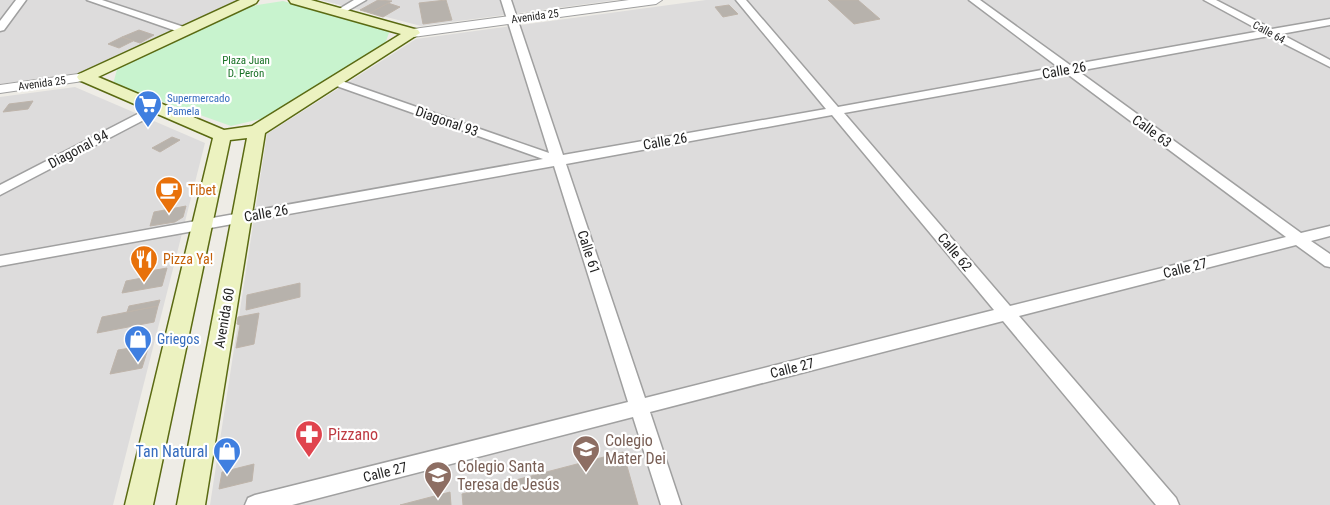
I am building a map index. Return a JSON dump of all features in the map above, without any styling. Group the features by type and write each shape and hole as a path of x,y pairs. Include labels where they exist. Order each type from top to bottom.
{"main road":[{"path":"84,77 251,0"},
{"path":"296,0 414,33"},
{"path":"84,77 222,136 257,130 414,33"},
{"name":"Avenida 60","path":"191,505 257,130"},
{"path":"139,505 222,136"}],"street":[{"path":"0,28 21,0"},
{"path":"92,0 186,30"},
{"path":"339,12 361,0"},
{"name":"Calle 61","path":"506,0 671,505"},
{"name":"Avenida 25","path":"414,33 656,0"},
{"name":"Calle 62","path":"741,0 1169,505"},
{"name":"Calle 63","path":"974,0 1330,262"},
{"name":"Calle 64","path":"1209,0 1330,64"},
{"name":"Calle 26","path":"0,261 1330,22"},
{"name":"Avenida 25","path":"0,89 84,77"},
{"name":"Diagonal 93","path":"335,82 559,160"},
{"name":"Diagonal 94","path":"0,191 157,108"},
{"name":"Calle 27","path":"255,505 1330,231"}],"shaded area":[{"path":"0,0 239,0 84,72 0,84"},
{"path":"321,0 617,0 421,26"},
{"path":"706,0 1330,0 1330,505 210,505 267,134 416,39"},
{"path":"75,87 205,143 113,505 0,505 0,97"}],"green space":[{"name":"Plaza Juan D. Perón","path":"283,1 390,30 385,44 269,117 231,126 113,84 118,66 245,7"}],"building":[{"path":"378,0 392,1 370,13 360,10"},
{"path":"446,0 452,20 423,24 419,3"},
{"path":"828,0 858,0 880,19 854,24"},
{"path":"388,3 400,7 383,17 370,13"},
{"path":"729,5 738,14 723,17 715,7"},
{"path":"139,30 154,35 140,43 122,37"},
{"path":"122,37 133,41 119,48 108,44"},
{"path":"33,101 28,109 3,112 9,104"},
{"path":"172,137 180,140 160,152 152,148"},
{"name":"Tibet","path":"186,206 183,217 175,222 150,226 154,212"},
{"name":"Pizza Ya!","path":"167,268 162,286 122,293 126,281 142,278 144,272"},
{"path":"300,283 300,297 246,310 247,295"},
{"path":"160,300 158,306 127,312 129,306"},
{"path":"158,306 154,322 97,333 102,317"},
{"path":"259,313 254,344 236,348 240,325 237,324 238,317"},
{"path":"149,345 142,368 110,374 118,350"},
{"name":"Colegio Mater Dei","path":"623,452 638,505 463,505 462,494"},
{"path":"254,464 252,481 219,489 222,472"},
{"name":"Colegio Santa Teresa de Jesús","path":"450,492 451,505 400,505"}],"place":[{"name":"Supermercado Pamela","path":"148,128"},
{"name":"Tibet","path":"169,214"},
{"name":"Pizza Ya!","path":"144,283"},
{"name":"Griegos","path":"138,363"},
{"name":"Pizzano","path":"309,458"},
{"name":"Colegio Mater Dei","path":"586,473"},
{"name":"Tan Natural","path":"227,475"},
{"name":"Colegio Santa Teresa de Jesús","path":"438,499"}]}
